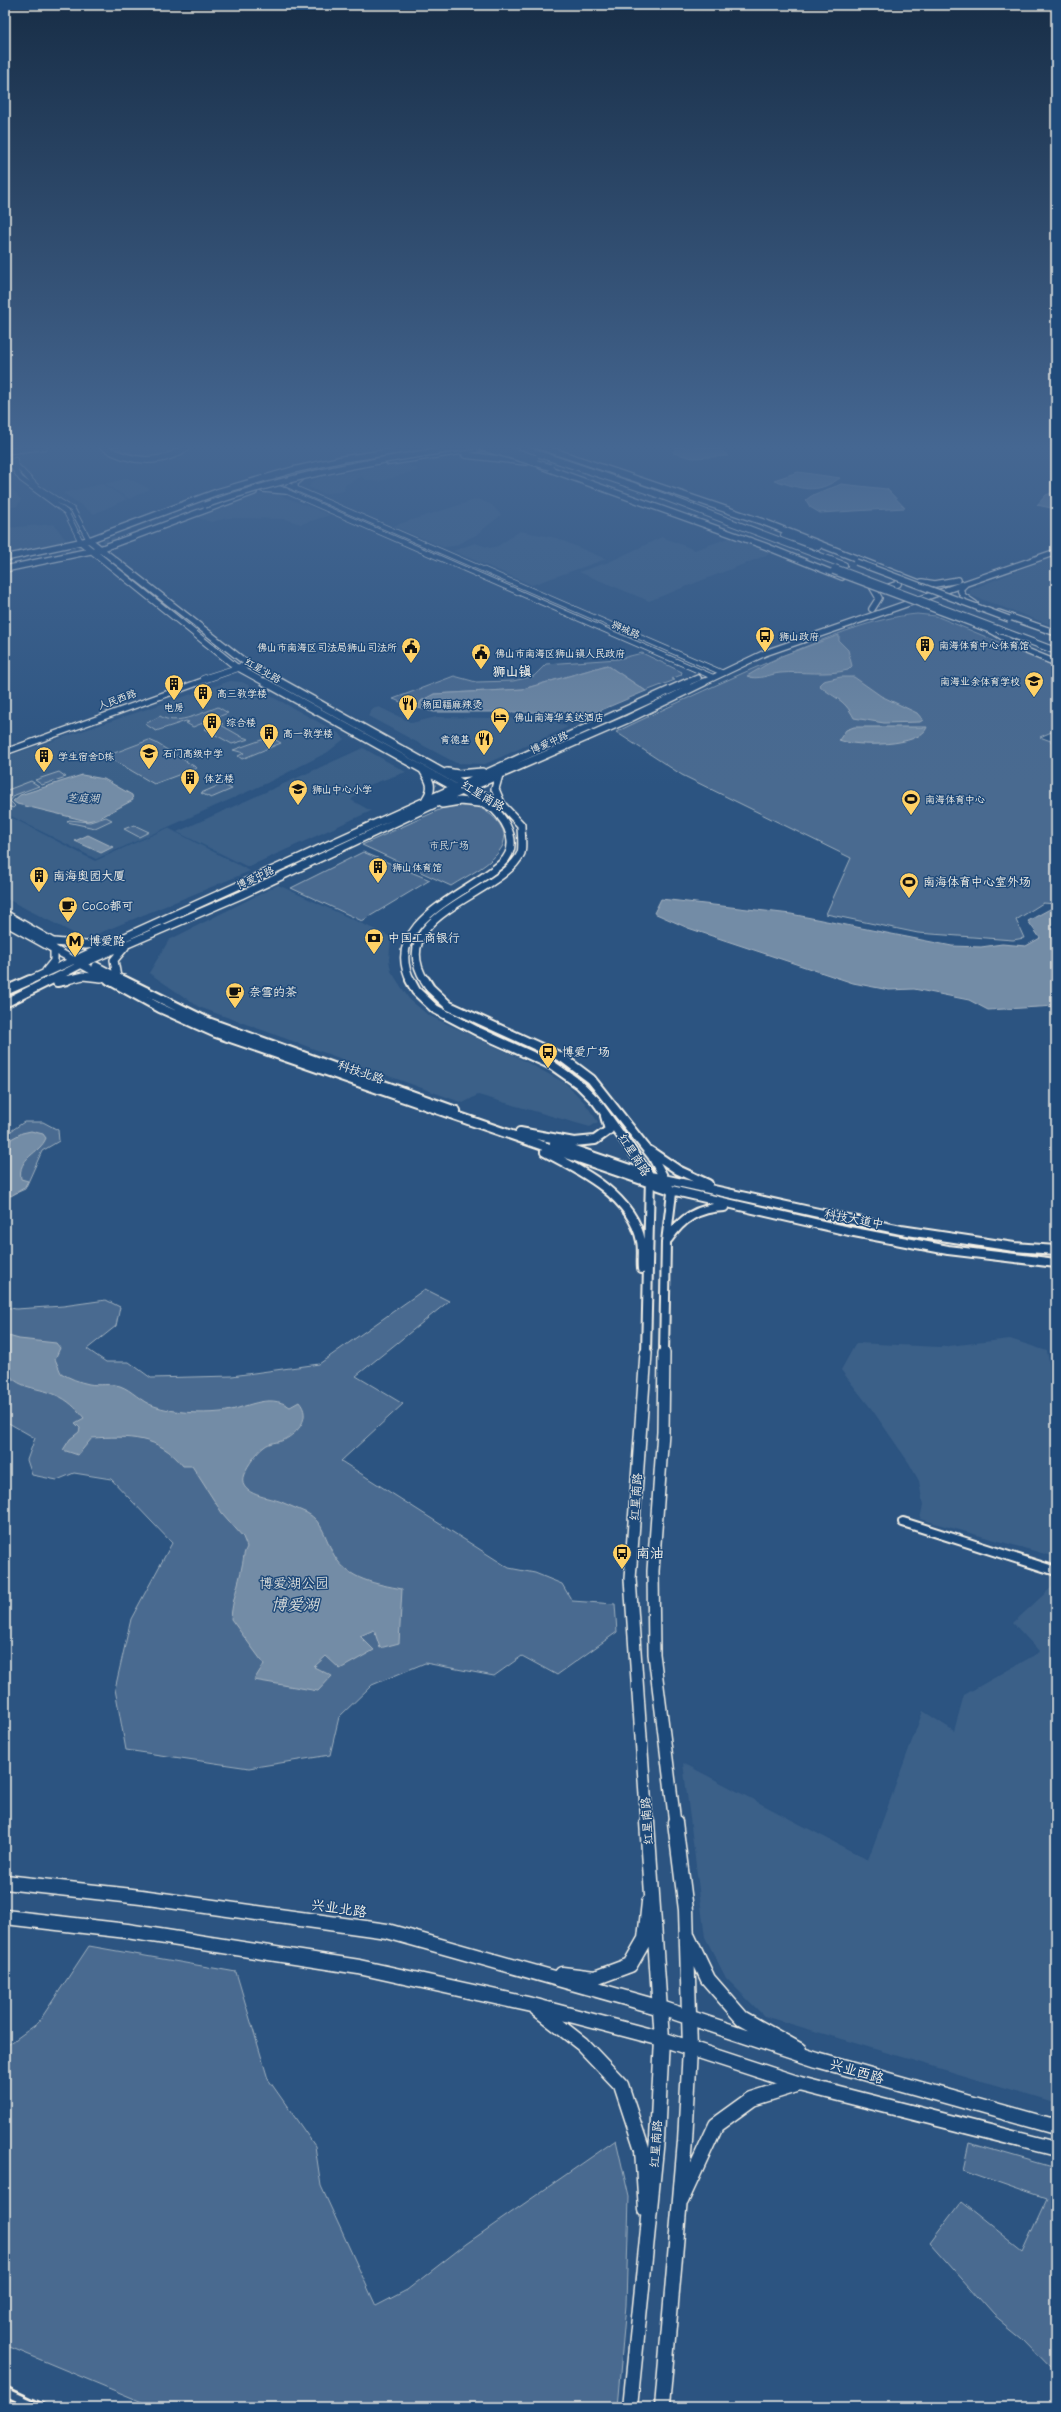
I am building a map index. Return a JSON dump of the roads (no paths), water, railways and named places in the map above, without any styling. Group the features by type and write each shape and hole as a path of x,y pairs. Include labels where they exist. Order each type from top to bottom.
{"highway":[{"path":"807,559 1056,656"},
{"path":"827,559 1056,644"},
{"path":"1008,636 1056,651"}],"main road":[{"path":"5,563 25,559"},
{"path":"5,569 62,559"},
{"name":"红星北路","path":"100,559 238,668 422,769 463,787"},
{"name":"红星北路","path":"112,559 249,665 441,772"},
{"path":"797,559 901,599"},
{"path":"803,559 834,569 1008,636 1024,650 1056,662"},
{"path":"848,559 1056,635"},
{"path":"857,559 1056,635"},
{"path":"900,575 931,584 958,580 1020,559"},
{"name":"博爱中路","path":"81,961 120,940 426,804 506,765 719,671 827,630 1037,559"},
{"path":"872,588 883,589 893,587 900,582 900,575"},
{"name":"博爱中路","path":"719,671 764,647 958,580"},
{"path":"965,584 960,589 961,593 975,604"},
{"path":"872,588 879,598 872,609"},
{"name":"博爱中路","path":"463,787 499,775 628,719 710,675"},
{"path":"441,772 471,774 506,765"},
{"path":"422,769 432,784 432,790 426,804 460,801 485,804"},
{"name":"红星南路","path":"441,772 504,819 512,831 510,851 503,862 424,916 413,932 404,952 407,974 416,991 435,1009 479,1032 552,1066 579,1084 602,1109 650,1180 647,1341 630,1579 662,2039 657,2139 630,2407"},
{"path":"499,775 495,784 494,793 503,806"},
{"name":"红星南路","path":"463,787 503,806 521,825 521,852 510,867 435,919 423,933 415,952 421,974 430,988 448,1006 563,1058 591,1079 646,1148 670,1190 666,1242 663,1432 653,1571 654,1654 685,1903 687,1933 690,2049 685,2141 677,2210"},
{"name":"博爱中路","path":"81,961 129,944 241,895 426,804"},
{"path":"5,914 54,946 88,945 120,940"},
{"path":"5,922 81,961 208,1022 520,1132 650,1180"},
{"path":"117,977 113,964 114,959 129,944"},
{"path":"46,972 54,961 54,946"},
{"path":"5,991 46,972 81,961"},
{"path":"5,1003 42,986 81,961"},
{"name":"科技北路","path":"81,961 106,978 160,1008 216,1033 508,1134 650,1180"},
{"path":"42,986 76,977 106,978"},
{"path":"520,1132 574,1142 595,1140 609,1130 602,1109"},
{"path":"508,1134 593,1177 621,1201 640,1239 647,1341"},
{"path":"646,1148 678,1170 704,1183 750,1198"},
{"name":"科技大道中","path":"650,1180 665,1179 901,1230 1014,1247 1056,1250"},
{"name":"科技大道中","path":"650,1180 670,1190 849,1231 948,1250 1056,1263"},
{"path":"666,1242 677,1224 692,1212 714,1206 744,1208"},
{"path":"538,1972 595,1978 630,1965 645,1939 652,1881"},
{"name":"兴业北路","path":"5,1882 141,1897 387,1931 538,1972 661,2008"},
{"path":"5,1916 127,1930 359,1967 532,2005 662,2039"},
{"path":"687,1933 708,1979 742,2018 818,2060"},
{"path":"532,2005 582,2044 621,2085 642,2149 648,2236"},
{"name":"兴业西路","path":"661,2008 818,2060 1056,2127"},
{"name":"兴业西路","path":"662,2039 800,2084 1056,2149"},
{"path":"662,2407 677,2210 716,2125 752,2099 800,2084"}],"street":[{"name":"狮城路","path":"442,559 710,675"},
{"name":"狮城路","path":"458,559 719,671"},
{"path":"5,752 249,665"},
{"name":"人民西路","path":"5,748 238,668"},
{"path":"903,1522 1056,1571"}],"water":[{"path":"839,635 839,641 848,650 852,666 848,670 831,673 780,673 755,678 747,676 781,656"},
{"path":"607,665 646,691 592,714 564,712 434,712 418,708 421,701 434,694 523,689"},
{"path":"841,677 854,677 881,696 917,713 923,720 920,722 884,723 854,718 842,702 819,685 823,681"},
{"path":"854,727 927,727 922,734 901,742 887,744 859,744 839,740 846,730"},
{"name":"芝庭湖","path":"82,775 104,779 132,795 133,800 98,819 87,821 17,804 13,801 20,795"},
{"path":"88,835 113,847 101,853 75,841"},
{"path":"661,899 791,914 952,946 981,947 1002,944 1026,946 1040,938 1028,921 1050,909 1056,910 1056,1006 988,1010 969,1000 914,989 889,990 853,983 688,928 654,913"},
{"path":"31,1131 43,1134 46,1138 22,1166 21,1179 28,1181 24,1188 11,1196 5,1193 5,1152 9,1149 11,1139 22,1133"},
{"name":"博爱湖","path":"5,1335 19,1339 56,1343 60,1348 55,1359 61,1373 67,1377 89,1384 120,1386 129,1390 149,1404 170,1410 213,1413 265,1401 282,1403 290,1407 299,1402 304,1413 302,1424 289,1437 269,1444 258,1452 244,1474 244,1486 254,1494 279,1501 307,1513 317,1521 324,1532 334,1555 347,1570 364,1580 402,1589 399,1643 380,1648 374,1630 360,1636 374,1650 340,1669 326,1656 314,1667 332,1676 318,1691 254,1680 264,1664 231,1619 244,1554 247,1547 243,1537 222,1513 192,1466 183,1466 164,1448 153,1443 130,1438 92,1438 78,1455 63,1450 70,1439 79,1432 80,1428 75,1423 84,1418 64,1399 49,1392 25,1386 12,1378 5,1363"}],"railway":[{"path":"5,2386 50,2407"},
{"path":"5,2397 27,2407"}],"place":[{"name":"狮山政府","path":"765,653"},
{"name":"南海体育中心体育馆","path":"925,662"},
{"name":"佛山市南海区司法局狮山司法所","path":"411,664"},
{"name":"佛山市南海区狮山镇人民政府","path":"481,670"},
{"name":"南海业余体育学校","path":"1034,698"},
{"name":"电房","path":"174,701"},
{"name":"高三教学楼","path":"203,710"},
{"name":"杨国福麻辣烫","path":"408,721"},
{"name":"佛山南海华美达酒店","path":"500,734"},
{"name":"综合楼","path":"212,739"},
{"name":"高一教学楼","path":"269,750"},
{"name":"肯德基","path":"484,756"},
{"name":"石门高级中学","path":"149,770"},
{"name":"学生宿舍D栋","path":"44,773"},
{"name":"体艺楼","path":"190,795"},
{"name":"狮山中心小学","path":"298,806"},
{"name":"南海体育中心","path":"911,816"},
{"name":"狮山体育馆","path":"378,884"},
{"name":"南海奥园大厦","path":"39,893"},
{"name":"南海体育中心室外场","path":"909,899"},
{"name":"CoCo都可","path":"68,923"},
{"name":"中国工商银行","path":"374,955"},
{"name":"博爱路","path":"75,958"},
{"name":"奈雪的茶","path":"235,1009"},
{"name":"博爱广场","path":"548,1069"},
{"name":"南油","path":"622,1570"}],"district":[{"name":"狮山镇","path":"512,671"}],"park label":[{"name":"市民广场","path":"449,845"},
{"name":"博爱湖公园","path":"294,1583"}]}
